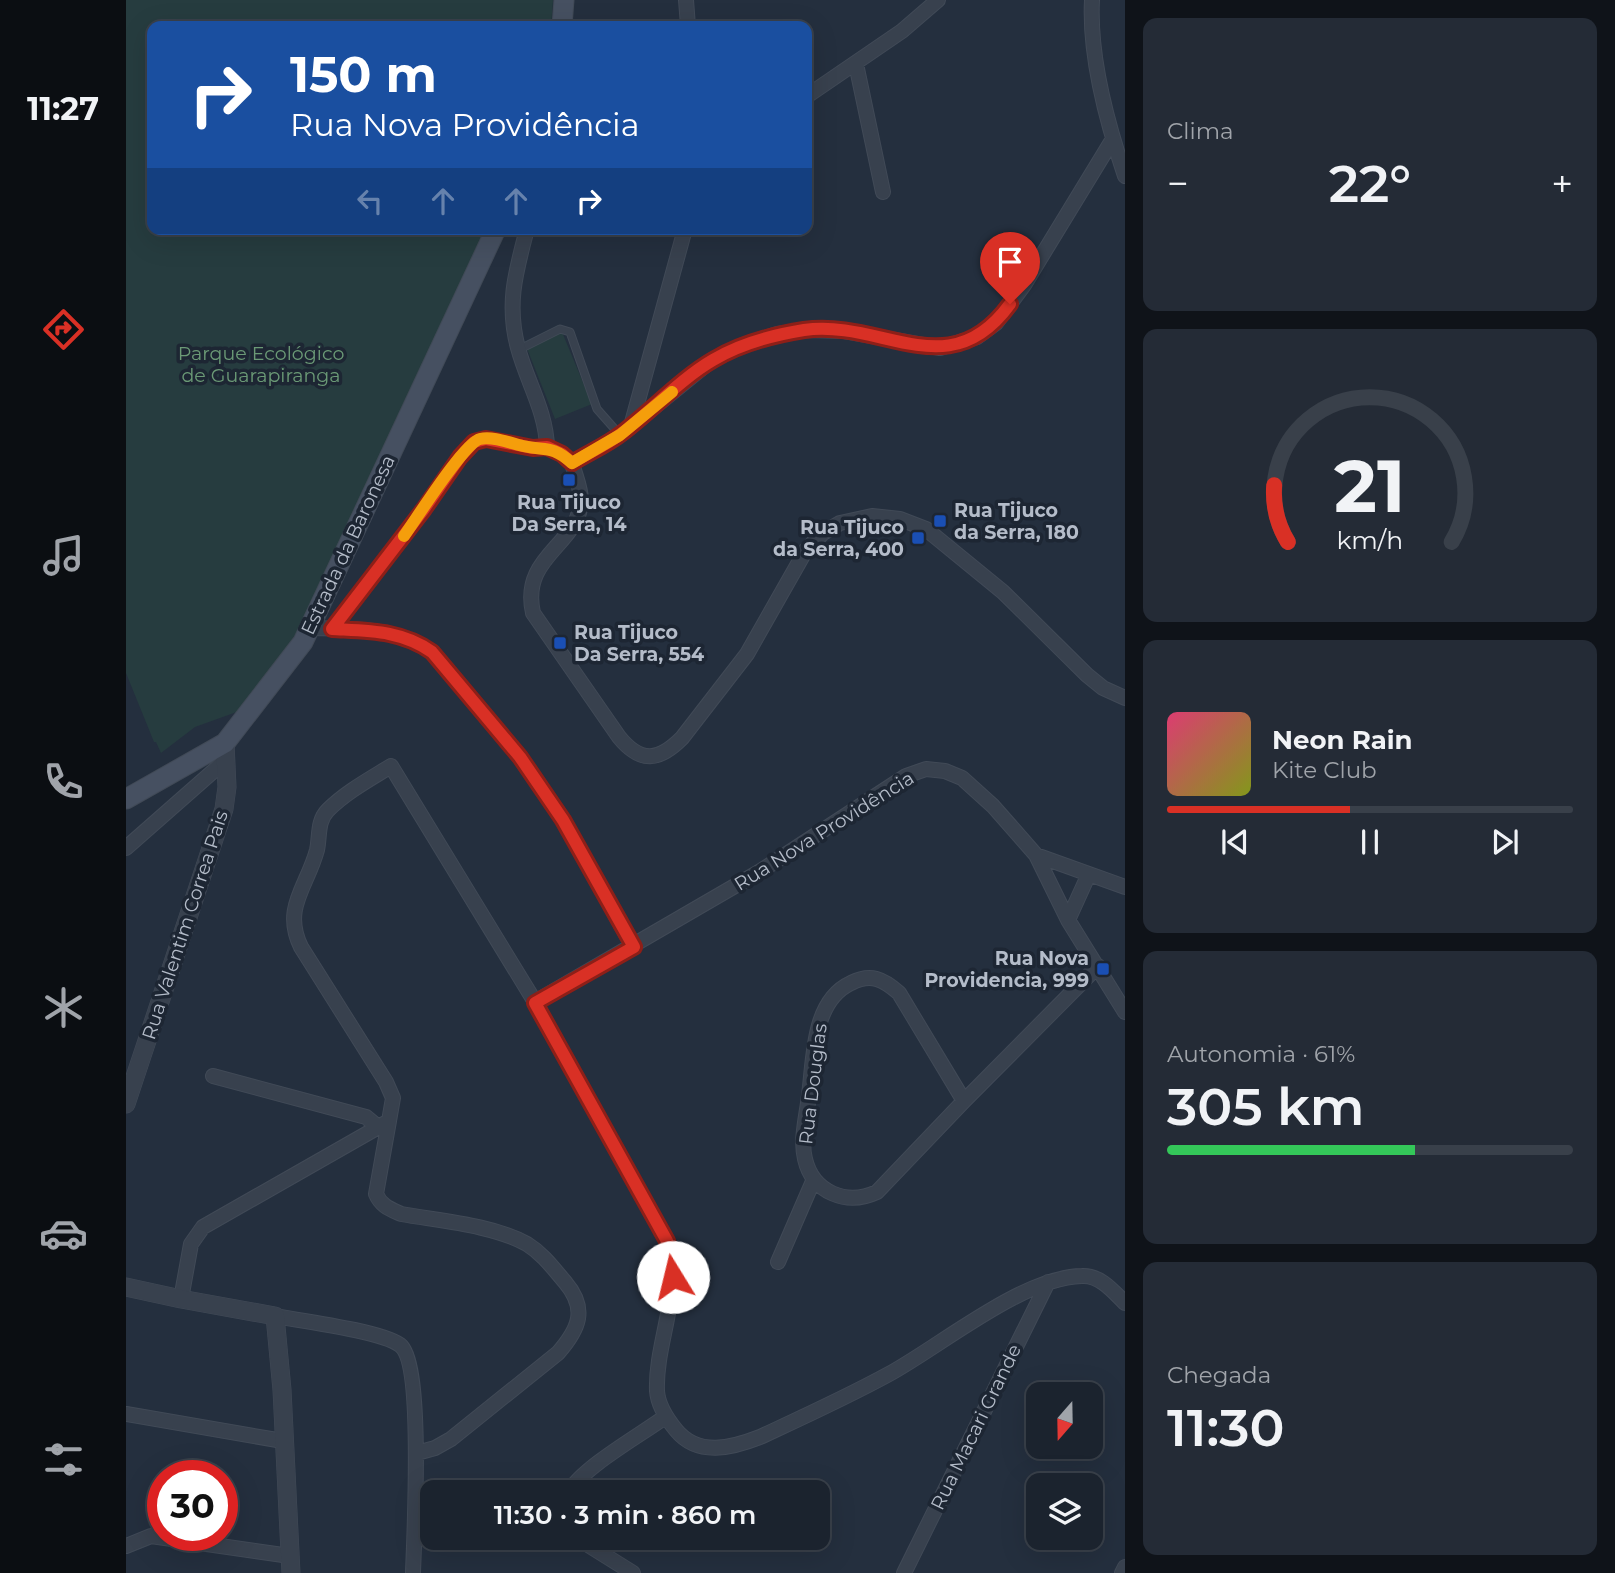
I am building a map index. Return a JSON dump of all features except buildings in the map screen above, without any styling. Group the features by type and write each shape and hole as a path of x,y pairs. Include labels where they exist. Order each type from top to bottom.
{"main road":[{"path":"562,21 564,0"},
{"name":"Estrada da Baronesa","path":"126,799 226,751 310,628 493,235"}],"street":[{"path":"686,0 688,21"},
{"path":"812,93 902,31 938,0"},
{"path":"1092,0 1094,48 1113,138 1125,176"},
{"path":"856,64 883,192"},
{"path":"572,463 625,430 712,360 743,345 777,334 808,330 844,331 940,348 977,337 996,323 1024,285 1113,138"},
{"path":"525,235 512,288 512,317 518,350 542,409 547,447"},
{"path":"625,430 683,235"},
{"path":"332,629 424,509 460,457 474,442 486,439 533,448 547,447 562,454 572,463 581,501 577,518 541,563 534,577 530,602 533,613 619,737 636,754 659,756 682,738 747,654 806,550 823,533 840,523 872,516 900,519 926,529 1003,592 1102,688 1125,698"},
{"path":"310,628 397,634 416,640 432,652 520,757 563,820 634,947"},
{"path":"126,848 226,751"},
{"name":"Rua Valentim Correa Pais","path":"126,1104 224,809 227,787 226,751"},
{"path":"417,1453 435,1448 451,1439 558,1353 576,1327 579,1311 569,1287 543,1256 527,1245 509,1236 401,1214 386,1208 379,1202 376,1194 384,1124 393,1098 386,1082 301,947 294,932 293,919 296,903 317,848 319,828 324,815 344,797 391,766 535,1003 659,1226 672,1256 673,1277 657,1392 666,1417 682,1437 704,1448 741,1444 760,1437 890,1374 1020,1294 1048,1282 1068,1277 1090,1276 1109,1287 1125,1303"},
{"name":"Rua Nova Providência","path":"535,1003 759,872 906,776 926,769 945,771 962,778 993,806 1036,855 1068,920 1125,1012"},
{"path":"1036,855 1088,876 1125,887"},
{"path":"1068,920 1088,876"},
{"path":"778,1262 814,1179 830,1193 846,1198 863,1199 877,1192 1098,966"},
{"name":"Rua Douglas","path":"814,1179 805,1160 803,1142 816,1044 823,1014 841,988 861,978 872,977 884,981 898,993 964,1101"},
{"path":"213,1076 366,1116 384,1124"},
{"path":"181,1299 191,1244 203,1227 384,1124"},
{"name":"Rua Macari Grande","path":"904,1573 1048,1282"},
{"path":"126,1287 370,1334 399,1344 406,1351 411,1373 417,1453 413,1573"},
{"path":"126,1546 151,1536 290,1565 282,1390 275,1316"},
{"path":"126,1414 284,1441"},
{"path":"579,1480 666,1417"},
{"path":"596,1550 633,1573"},
{"path":"1122,1573 1125,1567"}],"lane":[{"path":"518,350 560,329 567,329 597,409 625,430"}],"green space":[{"name":"Parque Ecológico de Guarapiranga","path":"126,0 553,0 551,21 147,21 147,235 489,235 320,598 245,709 195,727 161,753 126,673"},
{"path":"562,332 592,404 555,419 526,346"}],"slow traffic":[{"path":"404,536 460,457 479,439 533,448 547,447 562,454 572,463 620,435 672,392"}],"place":[{"name":"Rua Tijuco Da Serra, 14","path":"569,480"},
{"name":"Rua Tijuco da Serra, 180","path":"940,521"},
{"name":"Rua Tijuco da Serra, 400","path":"918,538"},
{"name":"Rua Tijuco Da Serra, 554","path":"560,643"},
{"name":"Rua Nova Providencia, 999","path":"1103,969"}],"route":[{"path":"673,1277 672,1256 667,1241 535,1003 634,947 563,820 520,757 452,673 416,640 377,631 332,629 424,509 460,457 479,439 533,448 547,447 562,454 572,463 620,435 712,360 743,345 777,334 808,330 844,331 940,348 977,337 996,323 1010,304"}]}
